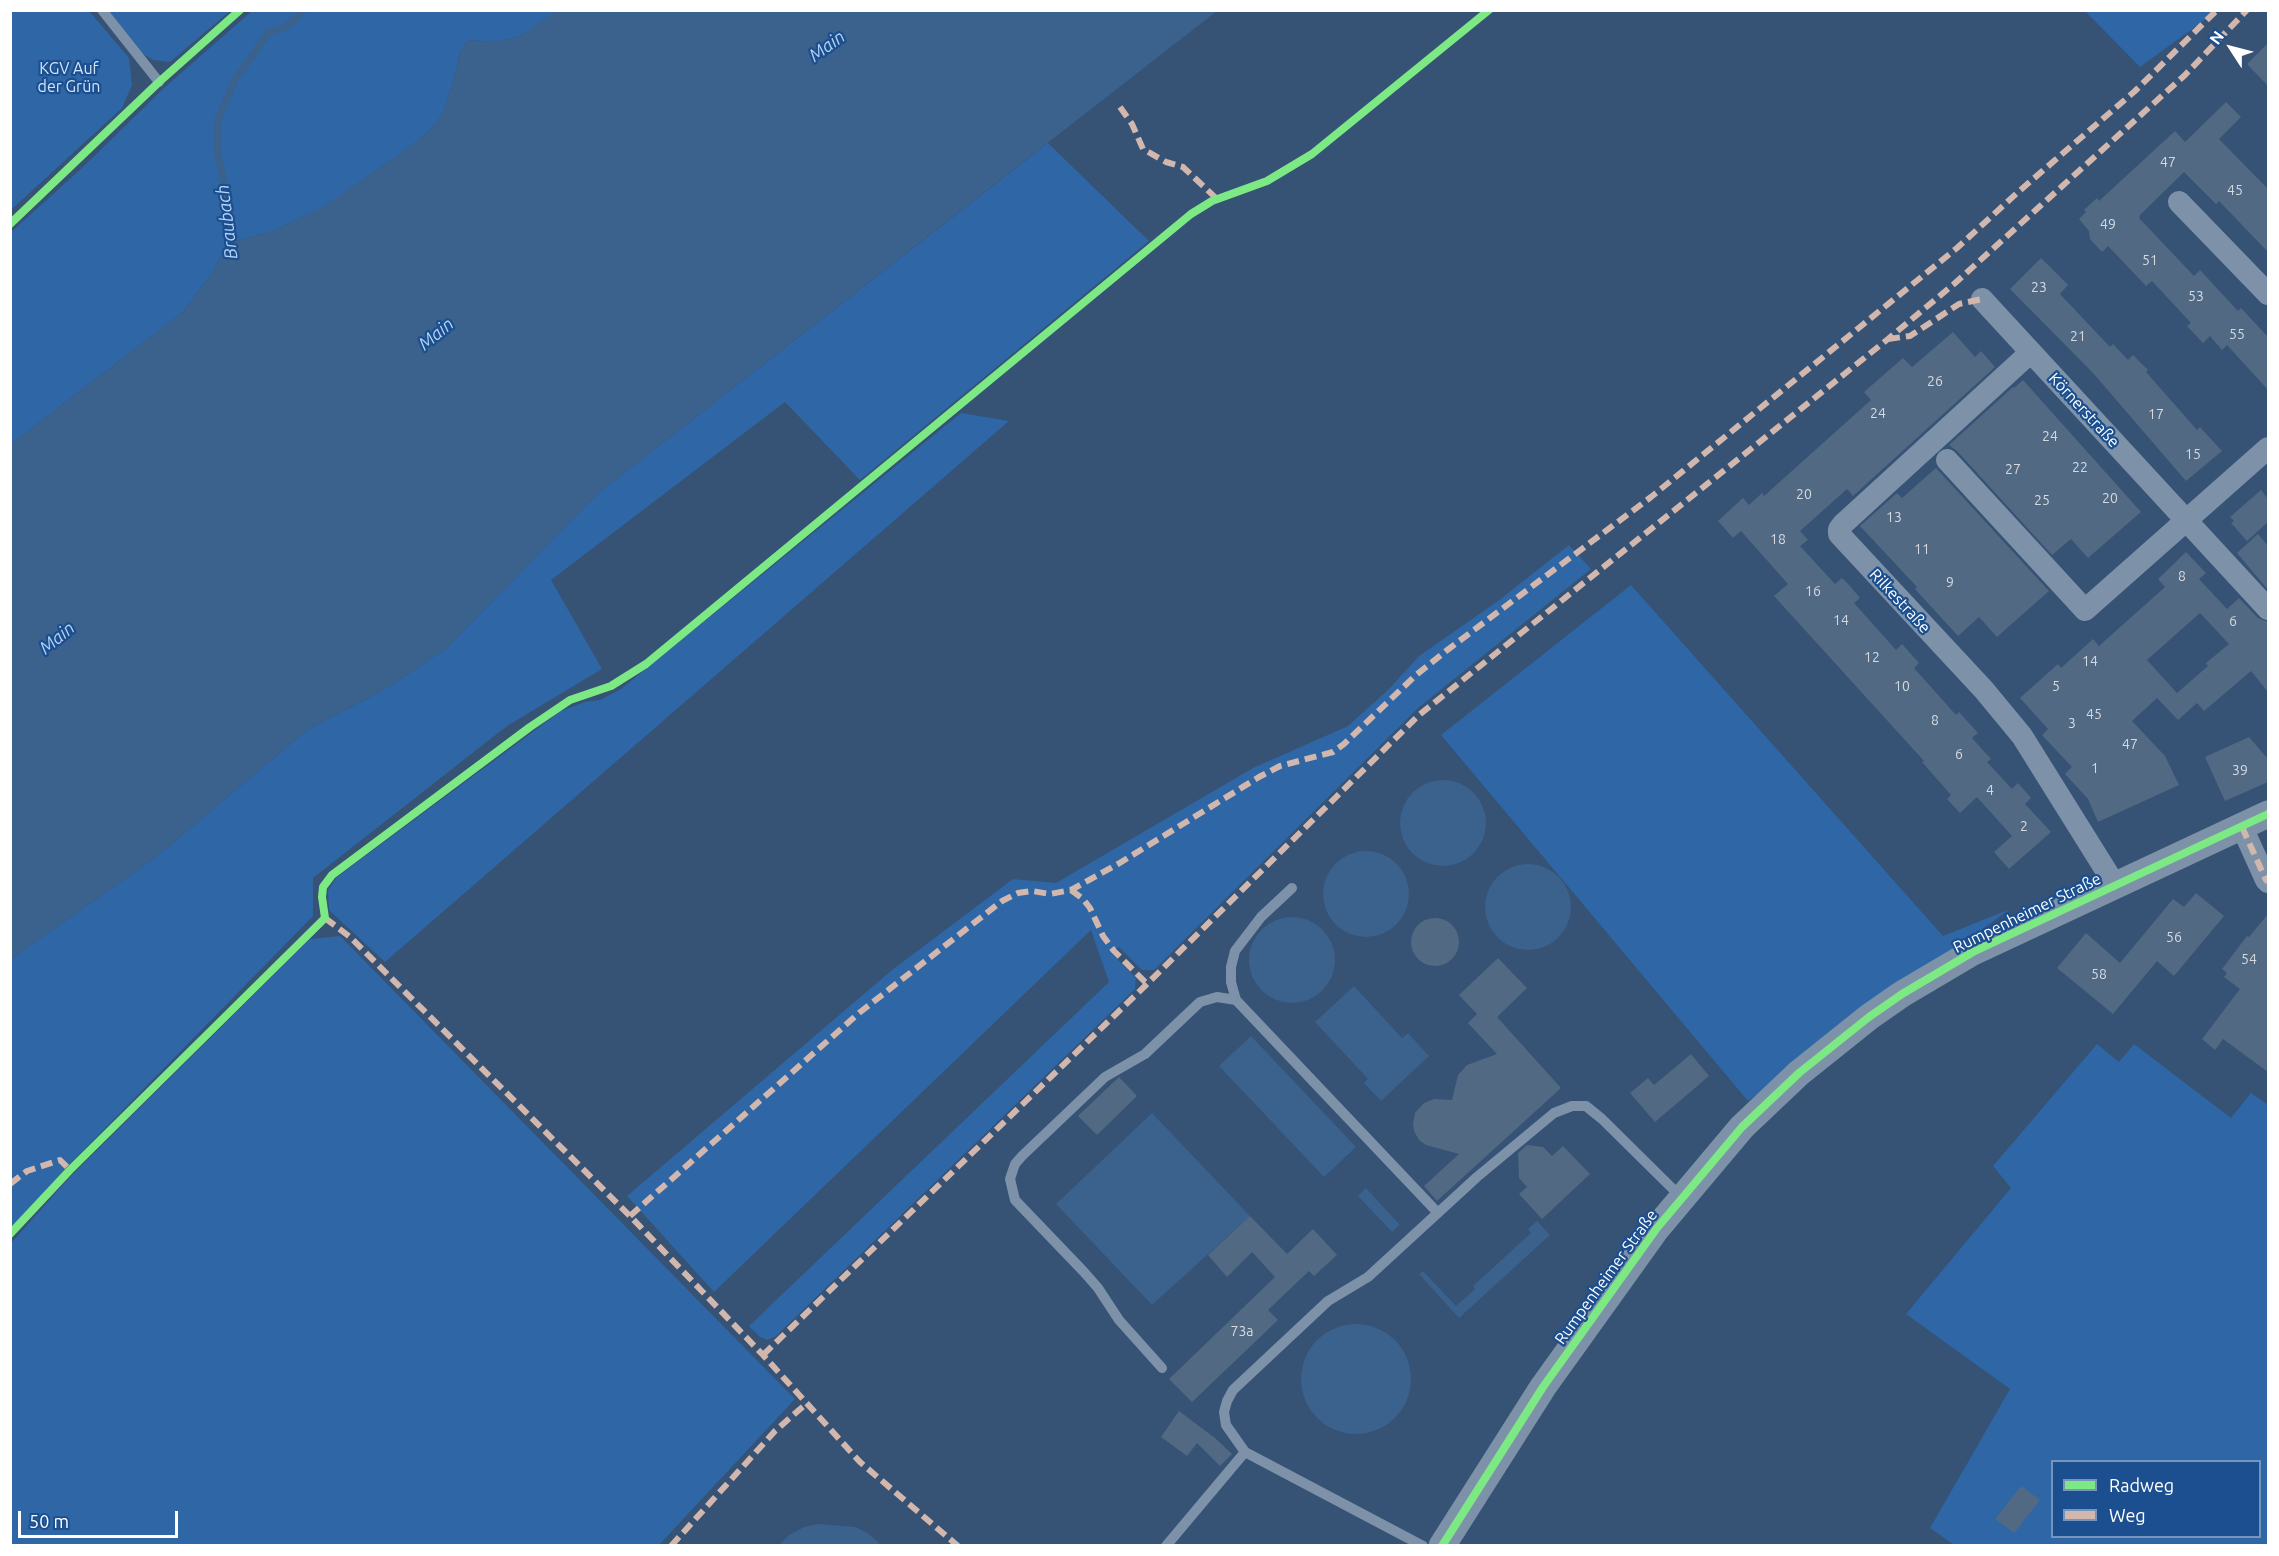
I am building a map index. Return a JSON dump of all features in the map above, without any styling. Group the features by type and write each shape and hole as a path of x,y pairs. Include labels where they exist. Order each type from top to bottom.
{"street":[{"path":"2179,202 2268,294"},
{"name":"Körnerstraße","path":"1982,299 2268,609"},
{"name":"Rilkestraße","path":"2031,352 1843,524 1839,529 1839,534 1984,690 2022,736 2115,885"},
{"path":"1947,460 2085,610 2268,448"},
{"name":"Rumpenheimer Straße","path":"1442,1545 1543,1387 1657,1228 1742,1127 1807,1066 1902,994 1973,952 2268,814"},
{"path":"2242,827 2268,882"}],"lane":[{"path":"102,10 159,82"},
{"path":"1292,888 1261,917 1236,951 1231,967 1231,982 1236,1000 1438,1213"},
{"path":"1162,1368 1119,1320 1098,1288 1084,1272 1015,1200 1010,1179 1011,1171 1022,1156 1106,1077 1145,1054 1200,1002 1217,997 1236,1000"},
{"path":"1423,1545 1245,1452 1226,1425 1224,1412 1233,1390 1328,1301 1368,1277 1477,1177 1554,1113 1572,1106 1586,1106 1682,1198"},
{"path":"1166,1545 1245,1452"}],"green space":[{"name":"KGV Auf der Grün","path":"11,10 89,11 129,58 132,85 122,108 11,210"},
{"path":"109,11 230,11 170,62 153,60 141,53"},
{"path":"252,11 557,11 519,37 493,42 468,40 460,52 443,113 432,128 415,143 324,207 273,231 228,243 212,273 183,312 11,444 10,233 83,167 165,87"},
{"path":"2085,11 2217,11 2140,67"},
{"path":"1048,143 1149,241 860,480 785,402 551,580 602,669 507,726 313,878 313,916 74,1160 11,1228 11,959 156,857 307,730 385,689 447,648 597,494"},
{"path":"961,413 1009,421 385,962 329,910 328,890 337,877 561,711 585,702 600,700 621,689"},
{"path":"1569,545 1591,569 1418,708 1154,970 1142,970 1119,947 1111,953 1136,978 1135,989 775,1337 767,1340 760,1337 749,1326 1109,982 1091,930 714,1292 627,1196 892,970 1013,879 1056,883 1253,768 1348,726 1389,689 1419,656 1498,601"},
{"path":"1631,585 1943,936 2010,909 1748,1101 1441,735"},
{"path":"340,936 795,1399 659,1545 11,1545 11,1243 71,1176 310,939"},
{"path":"2097,1044 2119,1062 2134,1044 2231,1118 2251,1093 2268,1105 2268,1545 1954,1545 1930,1528 2010,1389 1906,1314 2011,1188 1993,1166"}],"water":[{"name":"Main","path":"557,10 1217,11 597,494 447,648 385,689 307,730 156,857 11,959 11,444 183,312 212,273 228,243 273,231 323,207 415,143 432,128 443,113 460,52 468,40 493,42 519,37"},
{"path":"1443,780 1467,787 1479,799 1486,823 1479,847 1467,859 1443,866 1419,859 1407,847 1400,823 1407,799 1419,787"},
{"path":"1366,851 1383,854 1402,870 1406,877 1409,894 1406,911 1390,930 1383,934 1366,937 1349,934 1330,918 1326,911 1323,894 1326,877 1342,858 1349,854"},
{"path":"1528,864 1545,867 1559,876 1568,890 1571,907 1568,924 1559,938 1545,947 1528,950 1511,947 1497,938 1488,924 1485,907 1488,890 1497,876 1511,867"},
{"path":"1292,917 1316,924 1328,936 1335,960 1328,984 1316,996 1292,1003 1268,996 1256,984 1249,960 1256,936 1268,924"},
{"path":"1354,986 1402,1038 1408,1033 1429,1056 1381,1101 1364,1083 1368,1079 1315,1022"},
{"path":"1251,1036 1356,1147 1324,1177 1219,1066"},
{"path":"1152,1113 1250,1216 1152,1305 1056,1204"},
{"path":"1366,1188 1400,1225 1392,1232 1358,1196"},
{"path":"1537,1221 1550,1235 1459,1318 1419,1274 1423,1271 1456,1306 1475,1289 1473,1286 1531,1233 1528,1229"},
{"path":"1356,1324 1377,1328 1395,1340 1407,1358 1411,1379 1407,1400 1395,1418 1377,1430 1356,1434 1335,1430 1317,1418 1305,1400 1301,1379 1305,1358 1317,1340 1335,1328"},
{"path":"818,1524 856,1527 869,1534 881,1545 779,1545 789,1535 804,1527"}],"building":[{"path":"2268,43 2268,86 2247,64"},
{"path":"2226,102 2241,117 2219,139 2268,189 2268,252 2219,201 2216,204 2184,172 2139,218 2194,276 2200,270 2238,311 2241,308 2268,337 2268,390 2227,345 2222,350 2210,336 2203,343 2187,326 2191,323 2152,281 2146,286 2108,246 2102,252 2090,239 2089,231 2079,219 2086,212 2084,210 2097,198 2099,201 2175,131 2185,142"},
{"path":"2041,258 2068,285 2060,294 2110,347 2113,344 2128,360 2133,355 2197,430 2200,427 2222,451 2186,481 2093,373 2010,289"},
{"path":"1953,332 1975,357 1981,351 1995,367 1853,496 1847,489 1800,531 1808,540 1800,546 1835,584 1842,578 1850,586 1860,598 1854,603 1896,650 1902,644 1919,663 1914,668 1956,715 1959,712 1978,733 1972,738 1991,759 1987,762 2012,789 2018,783 2031,798 2025,804 2051,832 2009,869 1994,852 2012,836 1977,797 1960,813 1947,799 1951,795 1922,762 1924,761 1774,596 1788,584 1741,531 1733,538 1718,521 1743,498 1749,505 1762,493 1764,496 1871,400 1864,392 1903,358 1912,367"},
{"path":"2023,380 2141,512 2088,558 2071,539 2052,555 1949,445"},
{"path":"1936,468 2049,591 1997,637 1979,617 1958,636 1915,589 1917,587 1860,526 1897,493 1902,498"},
{"path":"2261,490 2268,499 2268,522 2247,541 2231,523 2234,521 2230,517"},
{"path":"2258,534 2268,546 2268,590 2237,553"},
{"path":"2186,552 2206,573 2199,579 2227,609 2239,598 2258,618 2268,622 2268,692 2251,671 2204,711 2197,703 2178,720 2157,698 2132,721 2165,756 2179,785 2098,822 2088,799 2065,774 2072,767 2042,735 2048,729 2020,698 2058,664 2061,668 2093,639 2099,646 2165,587 2158,579","holes":["2200,613 2229,644 2206,663 2208,666 2177,693 2147,660"]},
{"path":"2249,737 2268,759 2268,782 2225,801 2205,757"},
{"path":"2196,893 2224,916 2174,976 2157,961 2113,1014 2057,968 2086,933 2120,963 2173,899 2184,907"},
{"path":"2268,914 2268,1072 2223,1039 2215,1050 2202,1039 2240,989 2224,977 2227,973 2222,969 2247,936 2249,937"},
{"path":"1430,918 1440,918 1452,925 1459,937 1459,947 1452,959 1440,966 1430,966 1415,955 1411,947 1411,937 1422,922"},
{"path":"1498,958 1527,988 1497,1017 1561,1088 1437,1201 1424,1186 1459,1154 1426,1145 1419,1140 1414,1131 1415,1113 1424,1103 1434,1099 1452,1100 1458,1075 1467,1065 1497,1054 1468,1023 1477,1014 1459,995"},
{"path":"1691,1054 1709,1076 1655,1122 1630,1093 1648,1078 1654,1085"},
{"path":"1119,1077 1137,1096 1097,1135 1078,1116"},
{"path":"1527,1145 1543,1147 1552,1156 1563,1146 1590,1174 1542,1219 1519,1194 1527,1187 1519,1178 1518,1153"},
{"path":"1250,1216 1287,1254 1313,1229 1337,1255 1314,1276 1309,1271 1268,1310 1278,1320 1192,1402 1169,1379 1275,1277 1252,1252 1227,1277 1208,1255"},
{"path":"1179,1411 1232,1454 1220,1466 1197,1443 1187,1456 1161,1437"},
{"path":"2021,1486 2040,1500 2014,1533 1995,1519"}],"waterway":[{"name":"Braubach","path":"230,252 226,195 217,150 218,119 235,80 269,32 283,28 296,19 302,10"}],"marked path":[{"path":"630,1216 859,1013 1002,901 1018,893 1032,891 1050,894 1071,890 1118,864 1259,777 1280,766 1333,752 1344,744 1415,676 1651,497 1957,248 2135,91 2217,10"},
{"path":"763,1355 1147,984 1419,715 1954,284 2185,75 2247,10"},
{"path":"1120,107 1132,124 1143,149 1166,162 1183,167 1217,199"},
{"path":"1888,339 1910,336 1959,304 1982,299"},
{"path":"2242,827 2268,882"},
{"path":"1071,890 1090,908 1103,936 1114,951 1147,984"},
{"path":"325,918 350,937 630,1216 763,1355 860,1462 958,1546"},
{"path":"10,1184 27,1171 60,1160 70,1170"},
{"path":"671,1546 775,1431 807,1403"}],"cycle path":[{"path":"10,224 159,82 240,10"},
{"path":"10,1234 70,1170 325,918 323,887 332,875 530,727 570,700 611,686 646,664 1191,214 1212,201 1267,181 1312,154 1489,10"},
{"path":"1442,1546 1543,1387 1657,1228 1742,1127 1799,1073 1869,1017 1902,994 1973,952 2268,814"}]}
